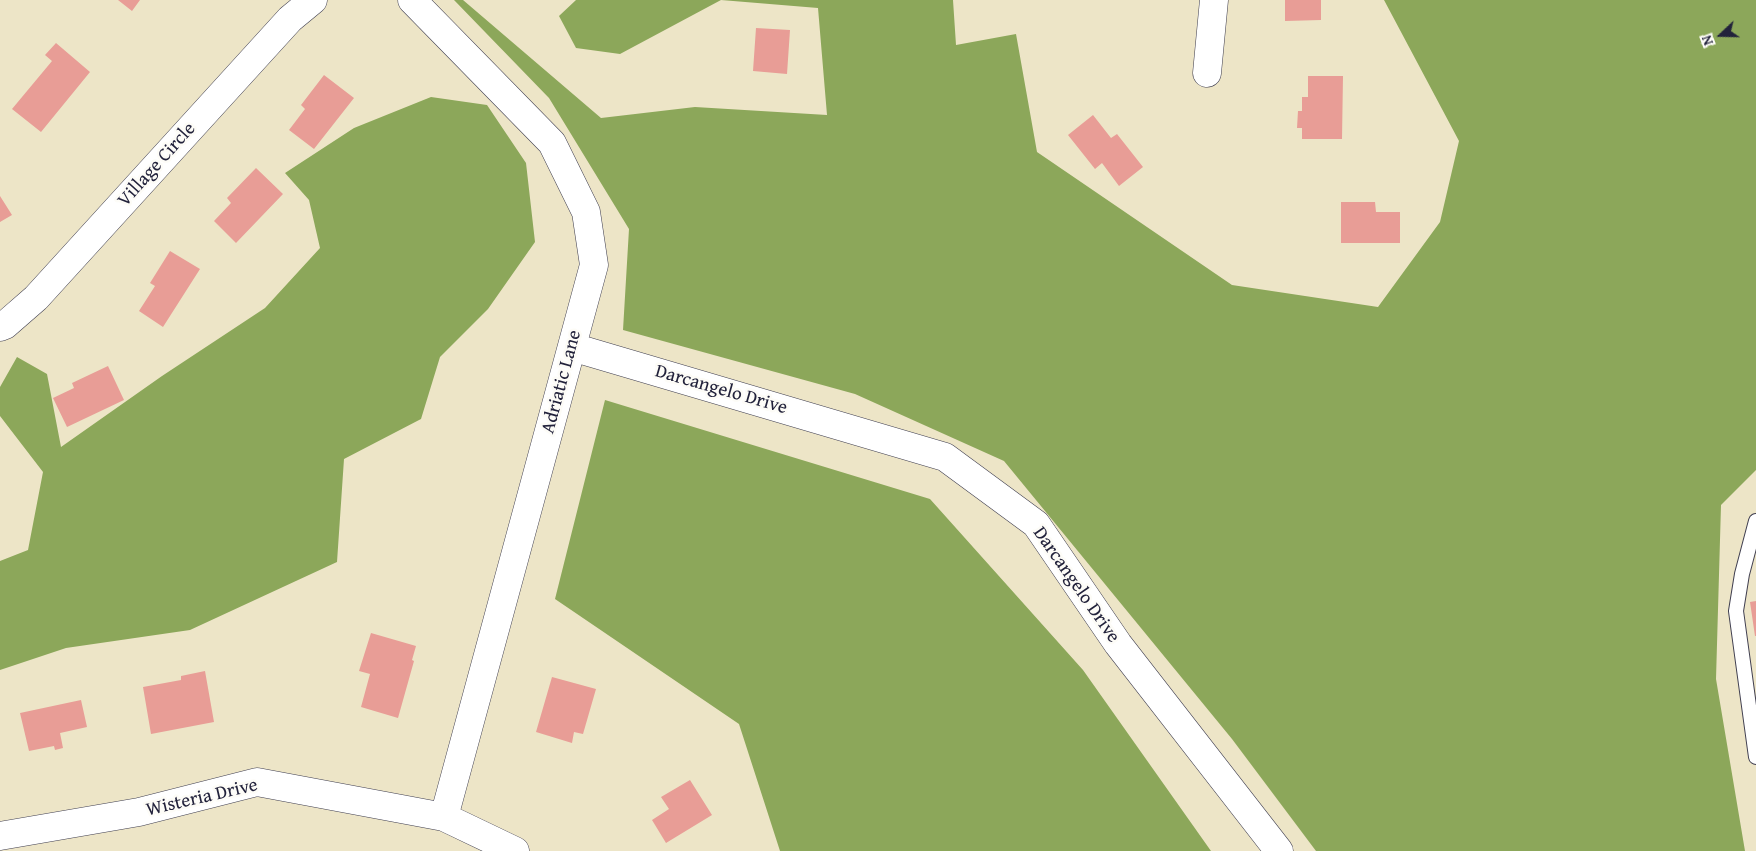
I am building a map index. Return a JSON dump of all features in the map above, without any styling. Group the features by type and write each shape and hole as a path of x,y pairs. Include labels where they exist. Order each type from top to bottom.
{"street":[{"name":"Village Circle","path":"0,327 5,325 36,298 290,19 313,0"},
{"name":"Adriatic Lane","path":"412,0 552,143 586,212 594,265 444,817"},
{"path":"1207,73 1214,0"},
{"name":"Darcangelo Drive","path":"572,347 945,456 1036,524 1118,644 1279,851"},
{"name":"Wisteria Drive","path":"0,836 139,812 257,782 444,817 515,851"}],"lane":[{"path":"1756,522 1742,574 1736,610 1756,757"}],"green space":[{"path":"454,0 463,0 601,118 695,107 827,115 818,8 721,0 953,0 956,45 1016,34 1037,152 1232,285 1378,307 1440,222 1459,141 1384,0 1756,0 1756,470 1721,505 1716,679 1745,851 1316,851 1232,739 1004,461 855,394 623,330 629,229 549,98"},
{"path":"576,0 721,0 620,54 576,48 559,16"},
{"path":"431,97 487,105 526,163 535,242 488,309 440,357 421,419 344,459 337,562 190,630 66,648 0,670 0,561 28,550 43,472 0,416 0,387 17,357 47,374 61,447 162,376 265,308 320,248 309,200 285,173 354,128"},
{"path":"605,400 930,499 1083,670 1211,851 780,851 739,724 555,599"}],"building":[{"path":"118,0 140,0 132,11"},
{"path":"1285,0 1321,0 1321,20 1285,21"},
{"path":"756,28 790,30 787,74 753,71"},
{"path":"56,43 90,72 41,132 12,109 52,61 45,55"},
{"path":"324,75 354,98 314,149 289,130 305,109 301,105"},
{"path":"1308,76 1343,76 1342,139 1302,139 1302,128 1297,128 1298,111 1302,111 1302,97 1308,97"},
{"path":"1093,115 1111,138 1117,134 1143,167 1119,186 1102,163 1095,169 1068,135"},
{"path":"256,168 283,194 236,243 214,221 231,203 227,198"},
{"path":"0,196 12,215 0,222"},
{"path":"1341,202 1375,202 1376,212 1400,212 1400,243 1341,243"},
{"path":"170,251 200,269 163,327 139,311 155,286 150,283"},
{"path":"108,366 124,400 67,427 53,398 74,388 72,383"},
{"path":"1756,601 1756,636 1755,636 1750,602"},
{"path":"371,633 416,646 412,660 414,661 398,718 361,707 370,674 359,671"},
{"path":"205,671 214,722 151,734 143,687 181,680 181,676"},
{"path":"552,677 596,689 583,734 574,732 572,743 536,732"},
{"path":"81,700 87,727 60,733 63,748 55,750 54,746 29,751 20,713"},
{"path":"690,780 712,815 666,843 652,820 669,809 661,797"}]}
